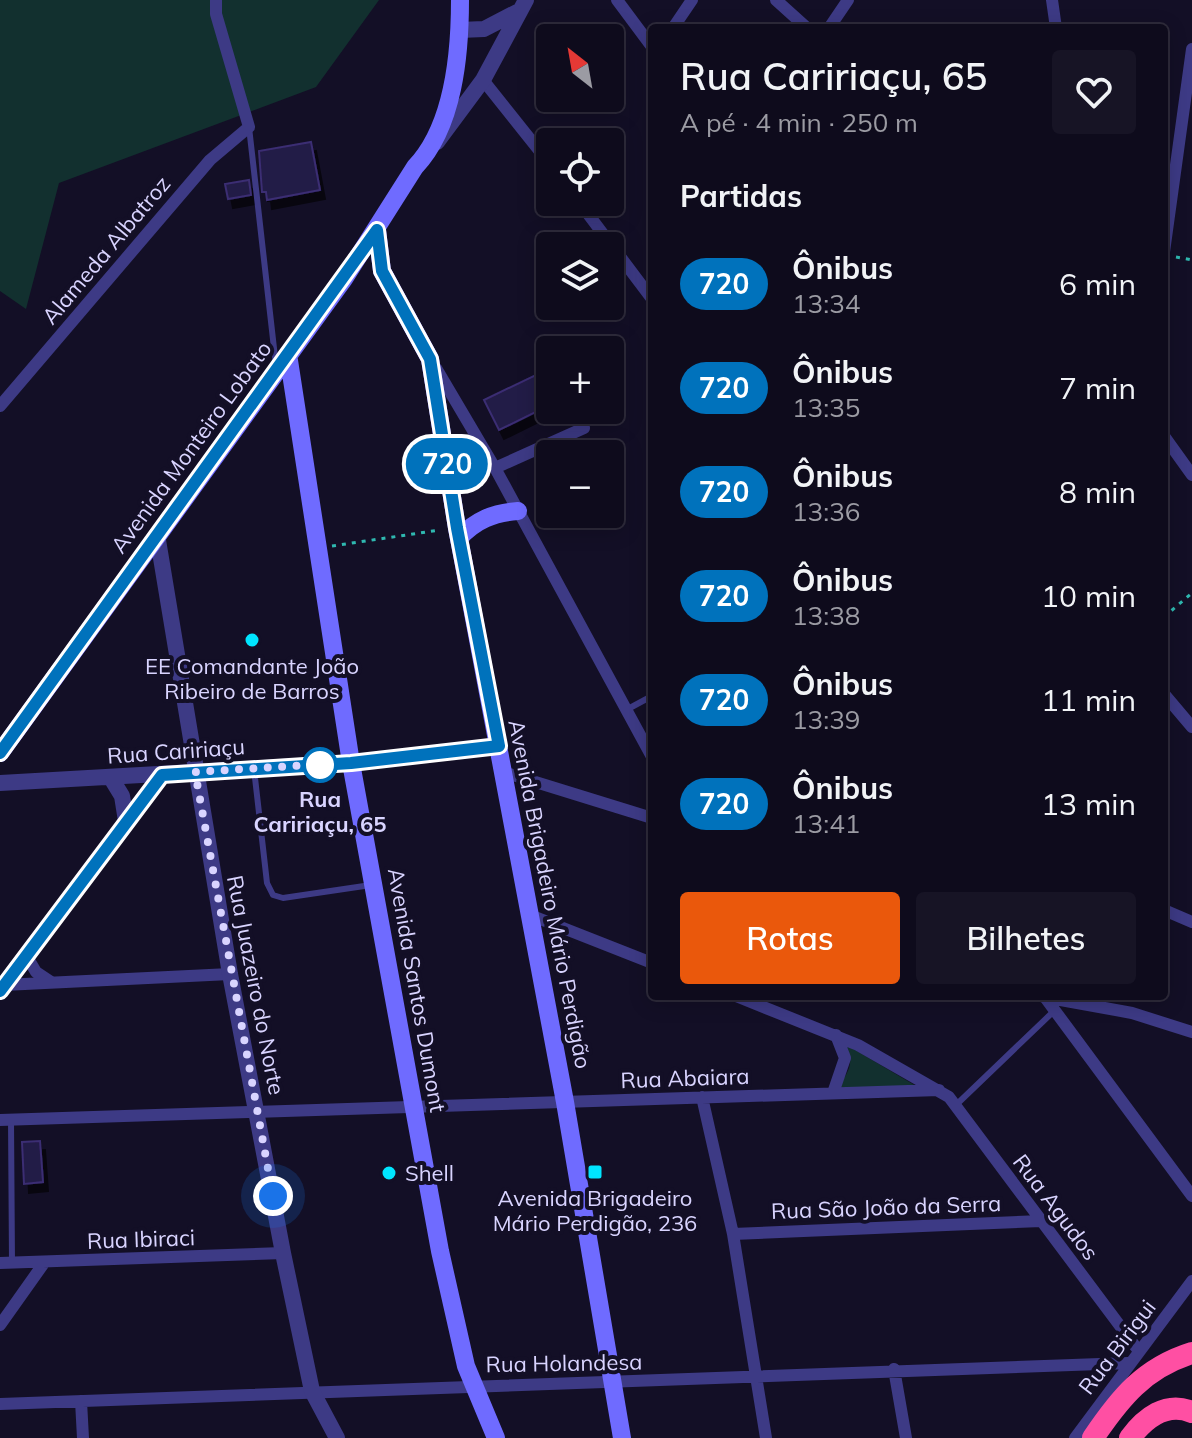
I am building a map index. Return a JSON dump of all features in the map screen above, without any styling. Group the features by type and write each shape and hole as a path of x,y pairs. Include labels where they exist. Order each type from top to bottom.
{"highway":[{"path":"1093,1438 1138,1379 1156,1367 1192,1353"},
{"path":"1130,1438 1159,1411 1172,1408 1192,1412"}],"main road":[{"name":"Avenida Monteiro Lobato","path":"0,753 344,279 420,161 453,80 460,30 460,0"},
{"path":"377,230 378,258 388,284 430,359"},
{"path":"344,279 372,275 388,284"},
{"name":"Avenida Santos Dumont","path":"288,354 351,763 440,1251 472,1385 496,1438"},
{"name":"Avenida Brigadeiro Mário Perdigão","path":"430,359 458,533 565,1102 622,1438"},
{"path":"458,533 476,522 518,511"}],"street":[{"path":"216,0 216,14 249,127"},
{"path":"617,0 648,42"},
{"path":"676,24 692,0"},
{"path":"776,0 803,24"},
{"path":"832,24 848,0"},
{"path":"1052,0 1055,24"},
{"path":"460,30 484,29 522,6"},
{"path":"420,161 483,80 522,6"},
{"path":"1168,225 1192,49"},
{"path":"483,80 536,146"},
{"name":"Alameda Albatroz","path":"0,406 210,160 249,127"},
{"path":"590,216 648,294"},
{"path":"430,359 495,468 648,750"},
{"path":"495,468 584,428"},
{"path":"1168,442 1192,475"},
{"name":"Rua Juazeiro do Norte","path":"157,534 230,974 283,1253 312,1391 337,1438"},
{"path":"1168,701 1192,727"},
{"name":"Rua Caririaçu","path":"0,783 351,763 499,746"},
{"path":"503,772 648,817"},
{"path":"2,988 162,775"},
{"path":"111,778 122,796 126,821"},
{"path":"1168,912 1192,922"},
{"path":"530,915 648,961"},
{"path":"26,955 36,972 54,983"},
{"path":"2,988 230,974"},
{"name":"Rua Agudos","path":"746,1000 836,1035 939,1090 956,1105 1138,1350"},
{"path":"1047,1000 1192,1196"},
{"path":"1065,1000 1132,1013 1192,1032"},
{"path":"833,1093 845,1058 836,1035"},
{"name":"Rua Abaiara","path":"5,1120 939,1090"},
{"path":"702,1097 733,1234 766,1438"},
{"name":"Rua São João da Serra","path":"733,1234 1041,1221"},
{"name":"Rua Ibiraci","path":"6,1263 283,1253"},
{"path":"0,1325 44,1263"},
{"name":"Rua Birigui","path":"1075,1438 1192,1281"},
{"name":"Rua Holandesa","path":"0,1404 472,1385 611,1383 894,1369 1128,1363"},
{"path":"894,1369 906,1438"},
{"path":"81,1401 83,1438"}],"lane":[{"path":"249,127 276,370"},
{"path":"626,710 648,698"},
{"path":"254,769 267,883 273,895 283,898 373,884"},
{"path":"956,1105 1055,1011"},
{"path":"5,1120 6,1263"}],"path":[{"path":"1168,255 1192,260"},
{"path":"317,548 458,533"},
{"path":"1168,614 1192,593"}],"green space":[{"path":"0,0 379,0 316,87 59,183 26,309 0,291"},
{"path":"845,1044 916,1086 836,1089 850,1063"}],"building":[{"path":"311,142 320,190 267,200 266,192 262,192 259,151"},
{"path":"249,180 251,195 228,199 225,184"},
{"path":"536,375 536,412 499,430 484,400"},
{"path":"40,1141 43,1182 24,1184 22,1142"}],"bus line":[{"name":"720","path":"0,753 377,230 376,243 382,271 430,359 457,528 499,746 351,763 162,775 0,991"}],"place":[{"name":"EE Comandante João Ribeiro de Barros","path":"252,640"},
{"name":"Rua Caririaçu, 65","path":"320,765"},
{"name":"Avenida Brigadeiro Mário Perdigão, 236","path":"595,1172"},
{"name":"Shell","path":"389,1173"}],"route":[{"path":"273,1196 195,772 325,764 320,765"}]}
